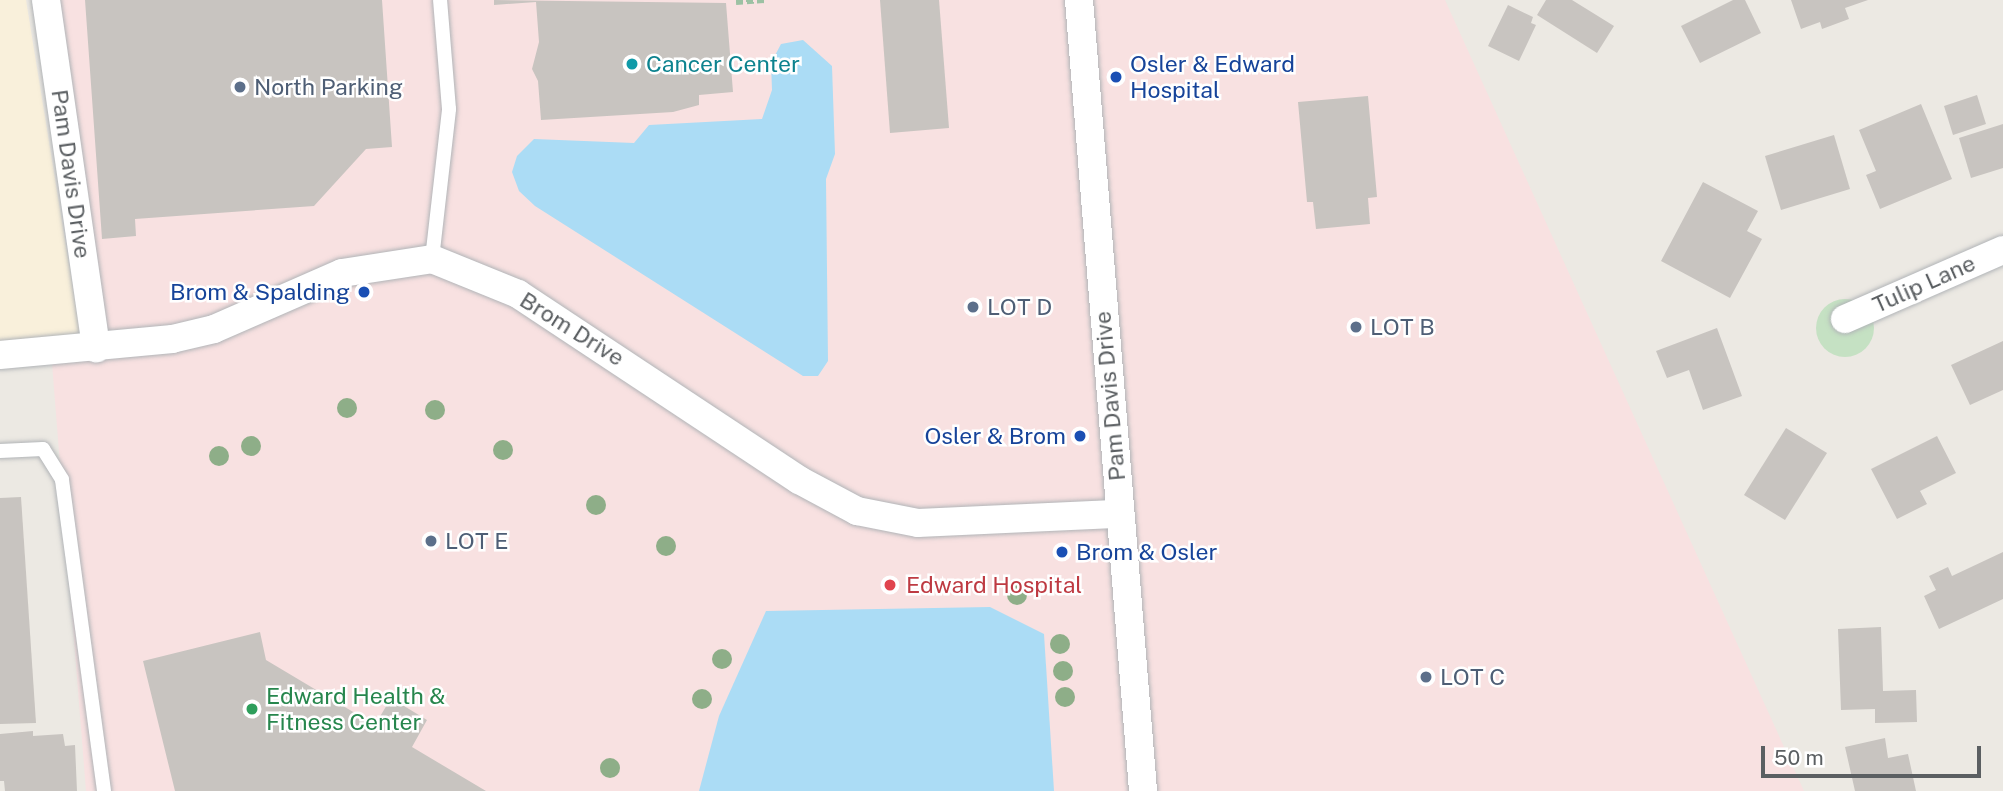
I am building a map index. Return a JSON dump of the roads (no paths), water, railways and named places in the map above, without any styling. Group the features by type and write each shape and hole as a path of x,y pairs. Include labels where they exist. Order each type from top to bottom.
{"street":[{"name":"Pam Davis Drive","path":"46,0 96,348"},
{"name":"Pam Davis Drive","path":"1079,0 1143,791"},
{"name":"Tulip Lane","path":"1846,319 2003,250"},
{"path":"0,355 96,348 214,329 342,273 432,259"},
{"name":"Brom Drive","path":"432,259 519,294 799,480 857,512 918,523 1120,514"}],"lane":[{"path":"432,259 449,109 440,0"},
{"path":"0,451 43,450 62,480 104,791"}],"water":[{"path":"803,40 832,66 835,154 826,179 828,361 818,376 803,376 535,206 519,191 512,172 517,156 534,139 634,143 649,125 762,119 772,90 771,63 781,44"},
{"path":"990,607 1044,634 1054,791 699,791 719,716 766,611"}],"place":[{"name":"Cancer Center","path":"632,64"},
{"name":"Osler & Edward Hospital","path":"1116,77"},
{"name":"North Parking","path":"240,87"},
{"name":"Brom & Spalding","path":"364,292"},
{"name":"LOT D","path":"973,307"},
{"name":"LOT B","path":"1356,327"},
{"name":"Osler & Brom","path":"1080,436"},
{"name":"LOT E","path":"431,541"},
{"name":"Brom & Osler","path":"1062,552"},
{"name":"Edward Hospital","path":"890,585"},
{"name":"LOT C","path":"1426,677"},
{"name":"Edward Health & Fitness Center","path":"252,709"}]}
